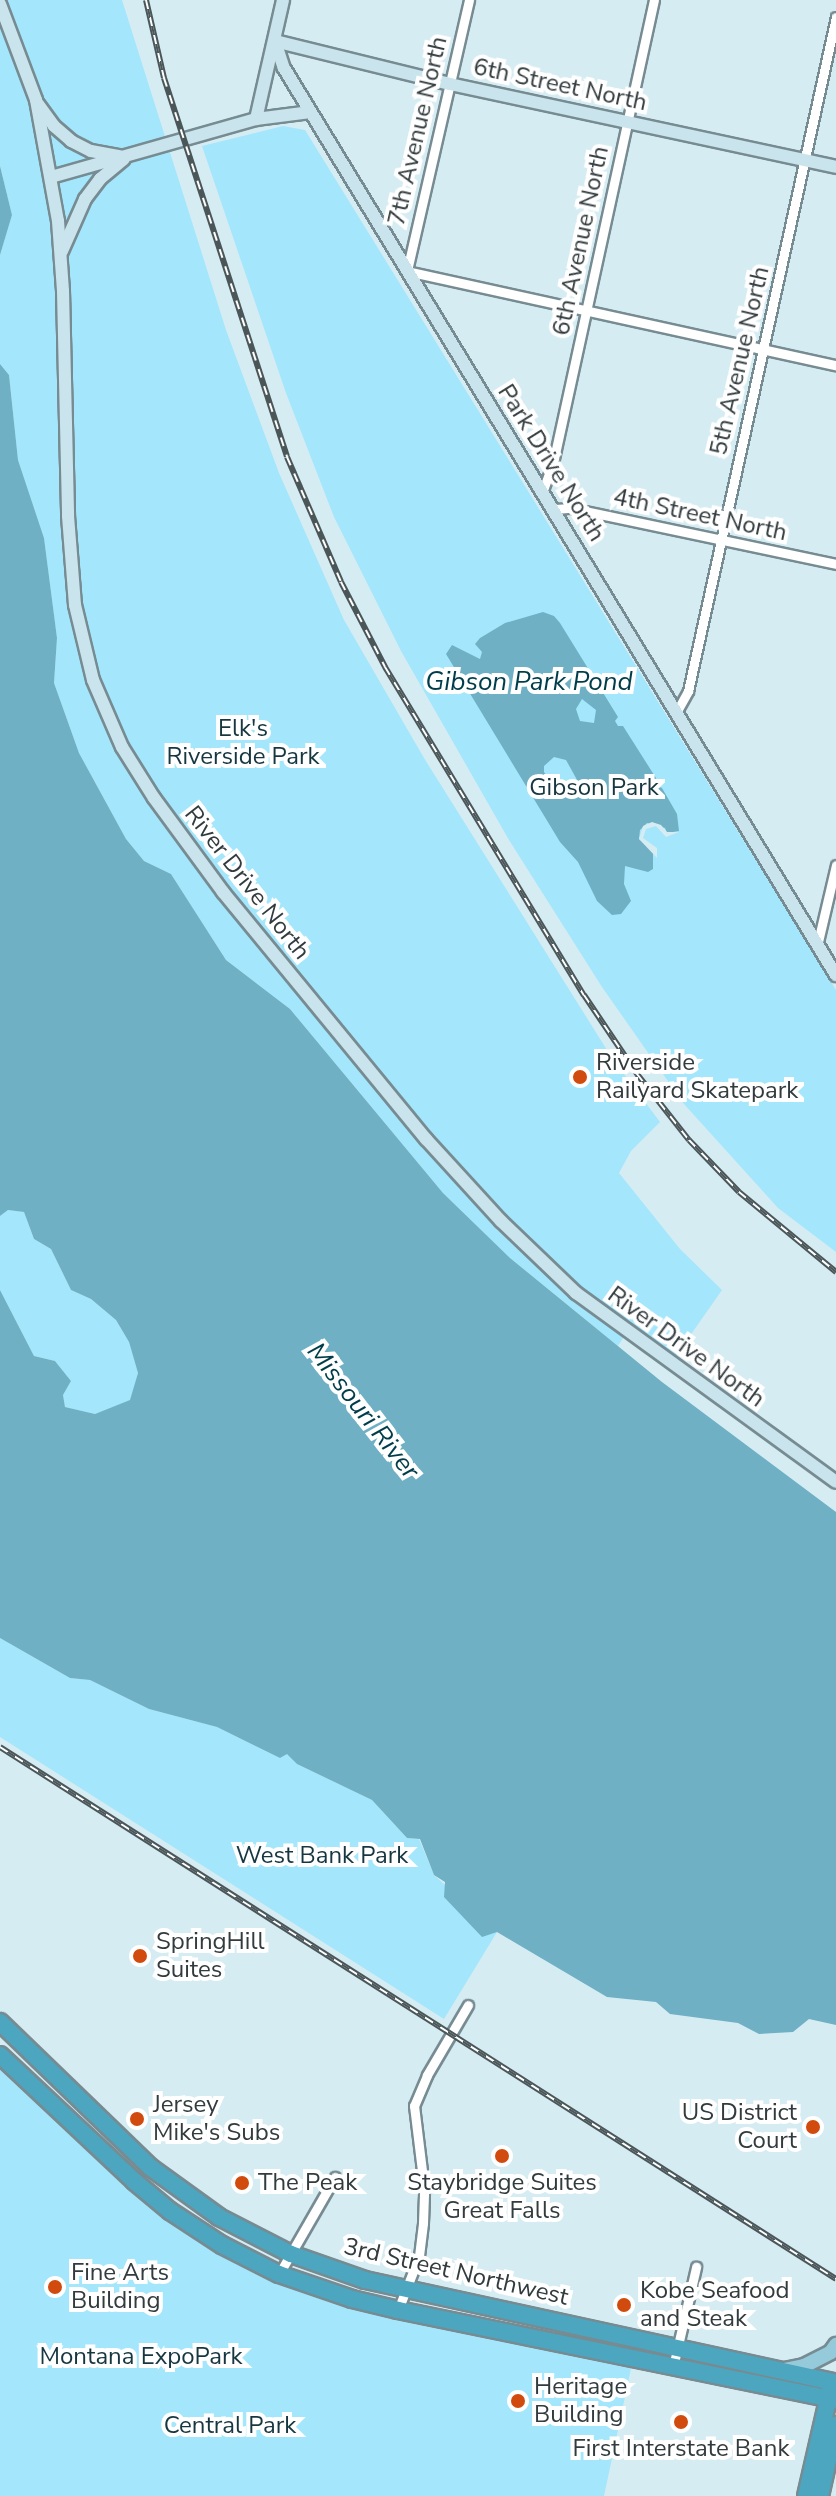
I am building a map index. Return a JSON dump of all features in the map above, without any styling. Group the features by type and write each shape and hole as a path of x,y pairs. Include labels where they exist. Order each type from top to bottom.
{"highway":[{"name":"3rd Street Northwest","path":"0,2022 150,2167 219,2217 291,2254 365,2280 835,2380"},
{"name":"3rd Street Northwest","path":"0,2055 170,2211 222,2245 279,2274 352,2299 398,2310 832,2400"},
{"path":"806,2496 835,2380"},
{"path":"820,2496 836,2425"}],"main road":[{"path":"781,2370 804,2366 831,2352 836,2345"}],"street":[{"path":"256,119 283,0"},
{"name":"7th Avenue North","path":"407,271 469,0"},
{"name":"6th Avenue North","path":"543,490 553,463 654,0"},
{"name":"River Drive North","path":"0,4 36,100 51,177 62,254 68,516 75,605 93,680 114,732 134,767 198,860 426,1139 527,1248 576,1293 836,1482"},
{"name":"5th Avenue North","path":"677,711 688,691 836,17"},
{"name":"6th Street North","path":"275,41 450,84 836,167"},
{"name":"Park Drive North","path":"275,41 284,68 555,509 817,946 834,968"},
{"path":"36,100 54,126 71,141 91,151 127,157"},
{"path":"51,177 256,119 311,112"},
{"path":"62,254 85,199 100,179 127,157"},
{"path":"407,271 836,365"},
{"name":"4th Street North","path":"555,509 571,508 836,564"},
{"path":"817,946 836,865"},
{"path":"398,2310 419,2256 424,2196 414,2106 422,2084 468,2005"},
{"path":"279,2274 335,2177"},
{"path":"673,2367 696,2267"}],"green space":[{"name":"Elk's Riverside Park","path":"0,0 122,0 226,330 279,473 344,620 424,758 612,1058 660,1122 631,1151 619,1173 680,1249 722,1290 673,1360 630,1327 618,1346 510,1258 443,1193 290,1009 226,960 171,874 144,861 126,839 79,753 54,683 57,638 44,538 18,460 9,375 0,364 0,255 12,215 0,166"},
{"name":"Gibson Park","path":"283,126 305,130 836,990 836,1252 778,1208 684,1104 602,987 509,840 401,651 334,517 286,393 202,146"},
{"path":"8,1210 24,1212 34,1239 51,1249 71,1290 91,1299 116,1320 129,1342 138,1373 131,1400 95,1414 65,1407 63,1395 71,1381 55,1361 34,1356 0,1290 0,1216"},
{"name":"West Bank Park","path":"0,1638 70,1678 90,1680 149,1709 217,1727 280,1758 287,1753 297,1764 372,1800 407,1838 419,1839 434,1875 497,1932 444,2019 0,1737"},
{"name":"Montana ExpoPark","path":"0,2055 134,2181 279,2274 633,2359 604,2496 0,2496"}],"water":[{"path":"0,166 12,215 0,255"},
{"name":"Missouri River","path":"0,364 9,375 18,460 44,538 57,638 54,683 79,753 126,839 144,861 171,874 226,960 290,1009 443,1193 510,1258 662,1382 836,1512 836,2025 809,2019 793,2032 759,2034 738,2023 670,2014 656,2002 607,1997 497,1932 482,1937 444,1897 445,1882 434,1875 420,1839 407,1838 372,1800 297,1764 287,1754 280,1758 217,1727 149,1709 90,1680 70,1678 0,1638 0,1290 34,1356 55,1361 71,1381 63,1395 65,1407 95,1414 130,1400 138,1373 129,1342 116,1320 91,1299 71,1290 51,1249 34,1239 24,1212 8,1210 0,1216"},
{"name":"Gibson Park Pond","path":"543,612 554,616 618,717 615,721 618,726 623,726 656,778 653,784 662,788 677,814 679,831 667,833 665,828 647,823 640,830 639,839 653,850 653,869 648,872 625,866 624,884 631,901 621,914 612,915 597,901 578,862 560,842 446,654 452,645 480,659 482,652 475,644 505,623","holes":["582,699 596,710 594,723 580,721 576,709","554,757 566,760 576,778 579,786 573,797 561,796 544,772 544,766"]}],"pier":[{"path":"652,822 661,825 667,832 679,832 666,837 656,826 646,829 643,838 657,848 657,858 639,839 643,826"}],"railway":[{"path":"146,0 164,78 287,457 341,582 385,667 584,995 637,1074 689,1140 739,1192 836,1272"},
{"path":"0,1747 836,2279"}],"place":[{"name":"Riverside Railyard Skatepark","path":"580,1077"},
{"name":"SpringHill Suites","path":"140,1956"},
{"name":"Jersey Mike's Subs","path":"137,2119"},
{"name":"US District Court","path":"813,2127"},
{"name":"Staybridge Suites Great Falls","path":"502,2156"},
{"name":"The Peak","path":"242,2183"},
{"name":"Fine Arts Building","path":"55,2287"},
{"name":"Kobe Seafood and Steak","path":"624,2305"},
{"name":"Heritage Building","path":"518,2401"},
{"name":"First Interstate Bank","path":"681,2422"}],"park label":[{"name":"Central Park","path":"230,2426"}]}
